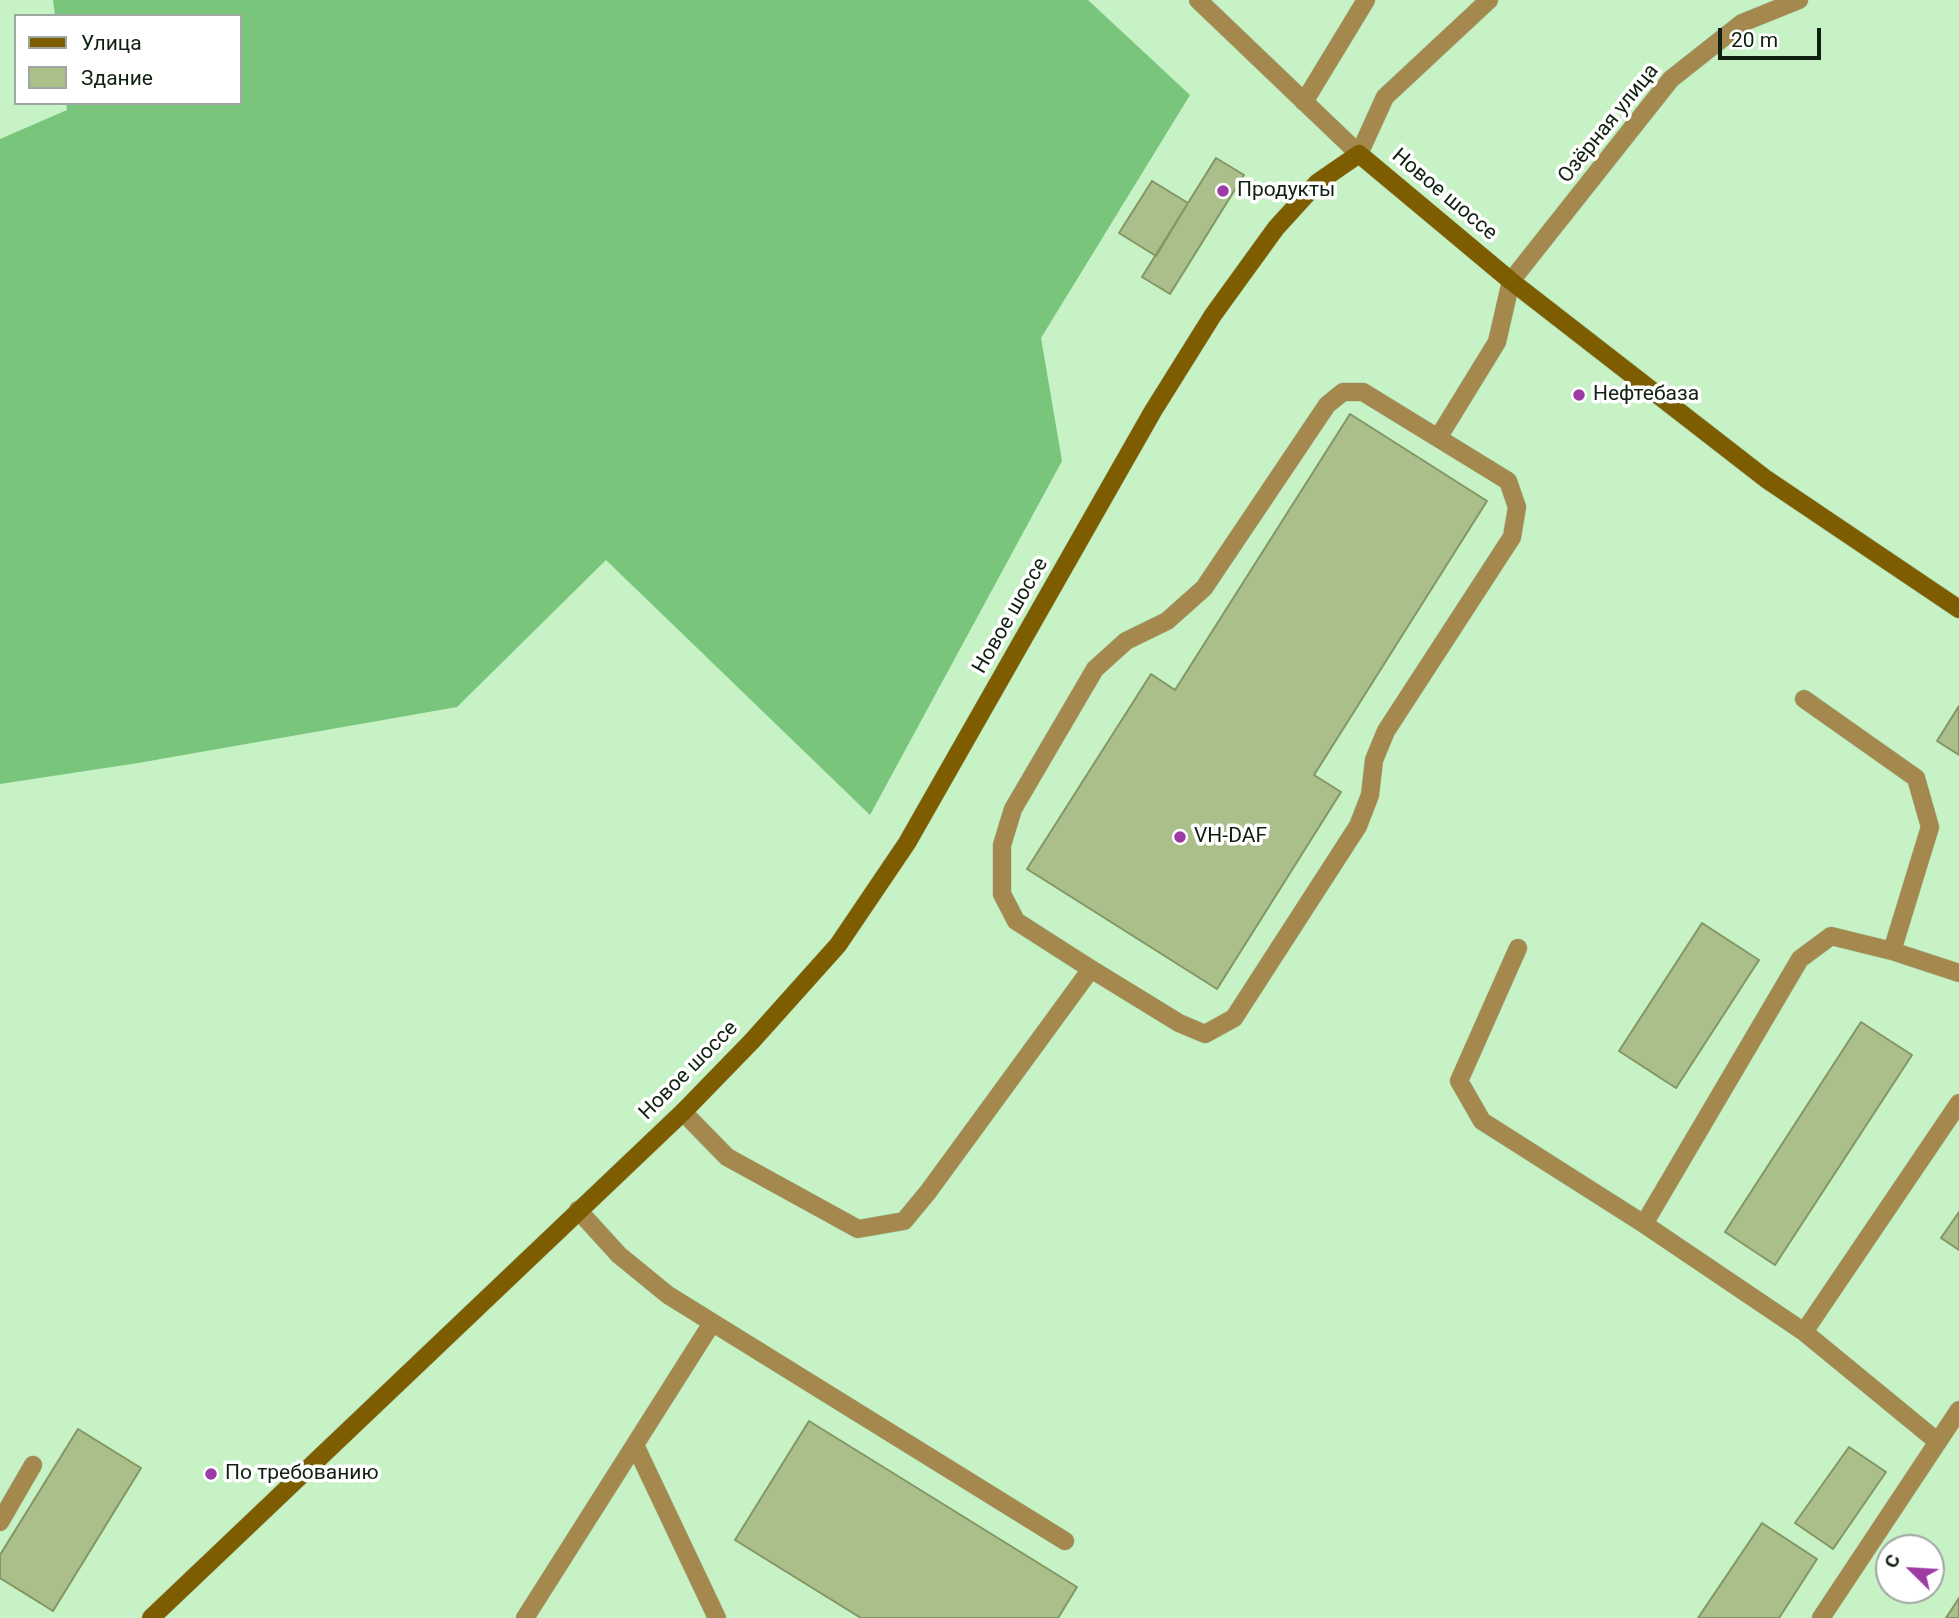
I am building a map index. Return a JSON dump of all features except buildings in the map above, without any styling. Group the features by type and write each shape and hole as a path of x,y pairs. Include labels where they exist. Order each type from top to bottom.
{"main road":[{"name":"Новое шоссе","path":"151,1618 682,1112 752,1041 838,945 907,843 1153,411 1213,315 1276,228 1317,183 1359,154 1511,281 1766,479 1959,609"}],"street":[{"path":"1198,0 1359,154 1385,97 1489,0"},
{"path":"1304,102 1366,0"},
{"name":"Озёрная улица","path":"1511,281 1671,79 1742,23 1799,0"},
{"path":"1438,438 1497,342 1511,281"},
{"path":"1343,392 1363,392 1508,481 1517,507 1512,537 1386,731 1374,760 1370,795 1358,826 1234,1018 1205,1034 1179,1023 1091,969 1016,921 1002,894 1002,845 1013,808 1096,669 1126,641 1167,621 1204,588 1327,405 1343,392"},
{"path":"1804,699 1916,778 1930,827 1892,951"},
{"path":"1644,1224 1800,959 1831,936 1892,951 1959,973"},
{"path":"1518,947 1459,1081 1482,1121 1644,1224 1804,1332 1938,1442"},
{"path":"682,1112 727,1157 858,1229 904,1221 1091,969"},
{"path":"1804,1332 1959,1103"},
{"path":"578,1210 629,1263 668,1295 1065,1541"},
{"path":"525,1618 712,1323"},
{"path":"1821,1618 1959,1410"},
{"path":"635,1445 717,1618"},
{"path":"0,1522 33,1465"}],"green space":[{"path":"53,0 1088,0 1190,95 1041,338 1062,461 870,815 606,560 457,707 138,763 0,784 0,139 67,110 66,105 242,105 242,14 55,14"}],"place":[{"name":"Продукты","path":"1223,191"},
{"name":"Нефтебаза","path":"1579,395"},
{"name":"VH-DAF","path":"1180,837"},
{"name":"По требованию","path":"211,1474"}]}
